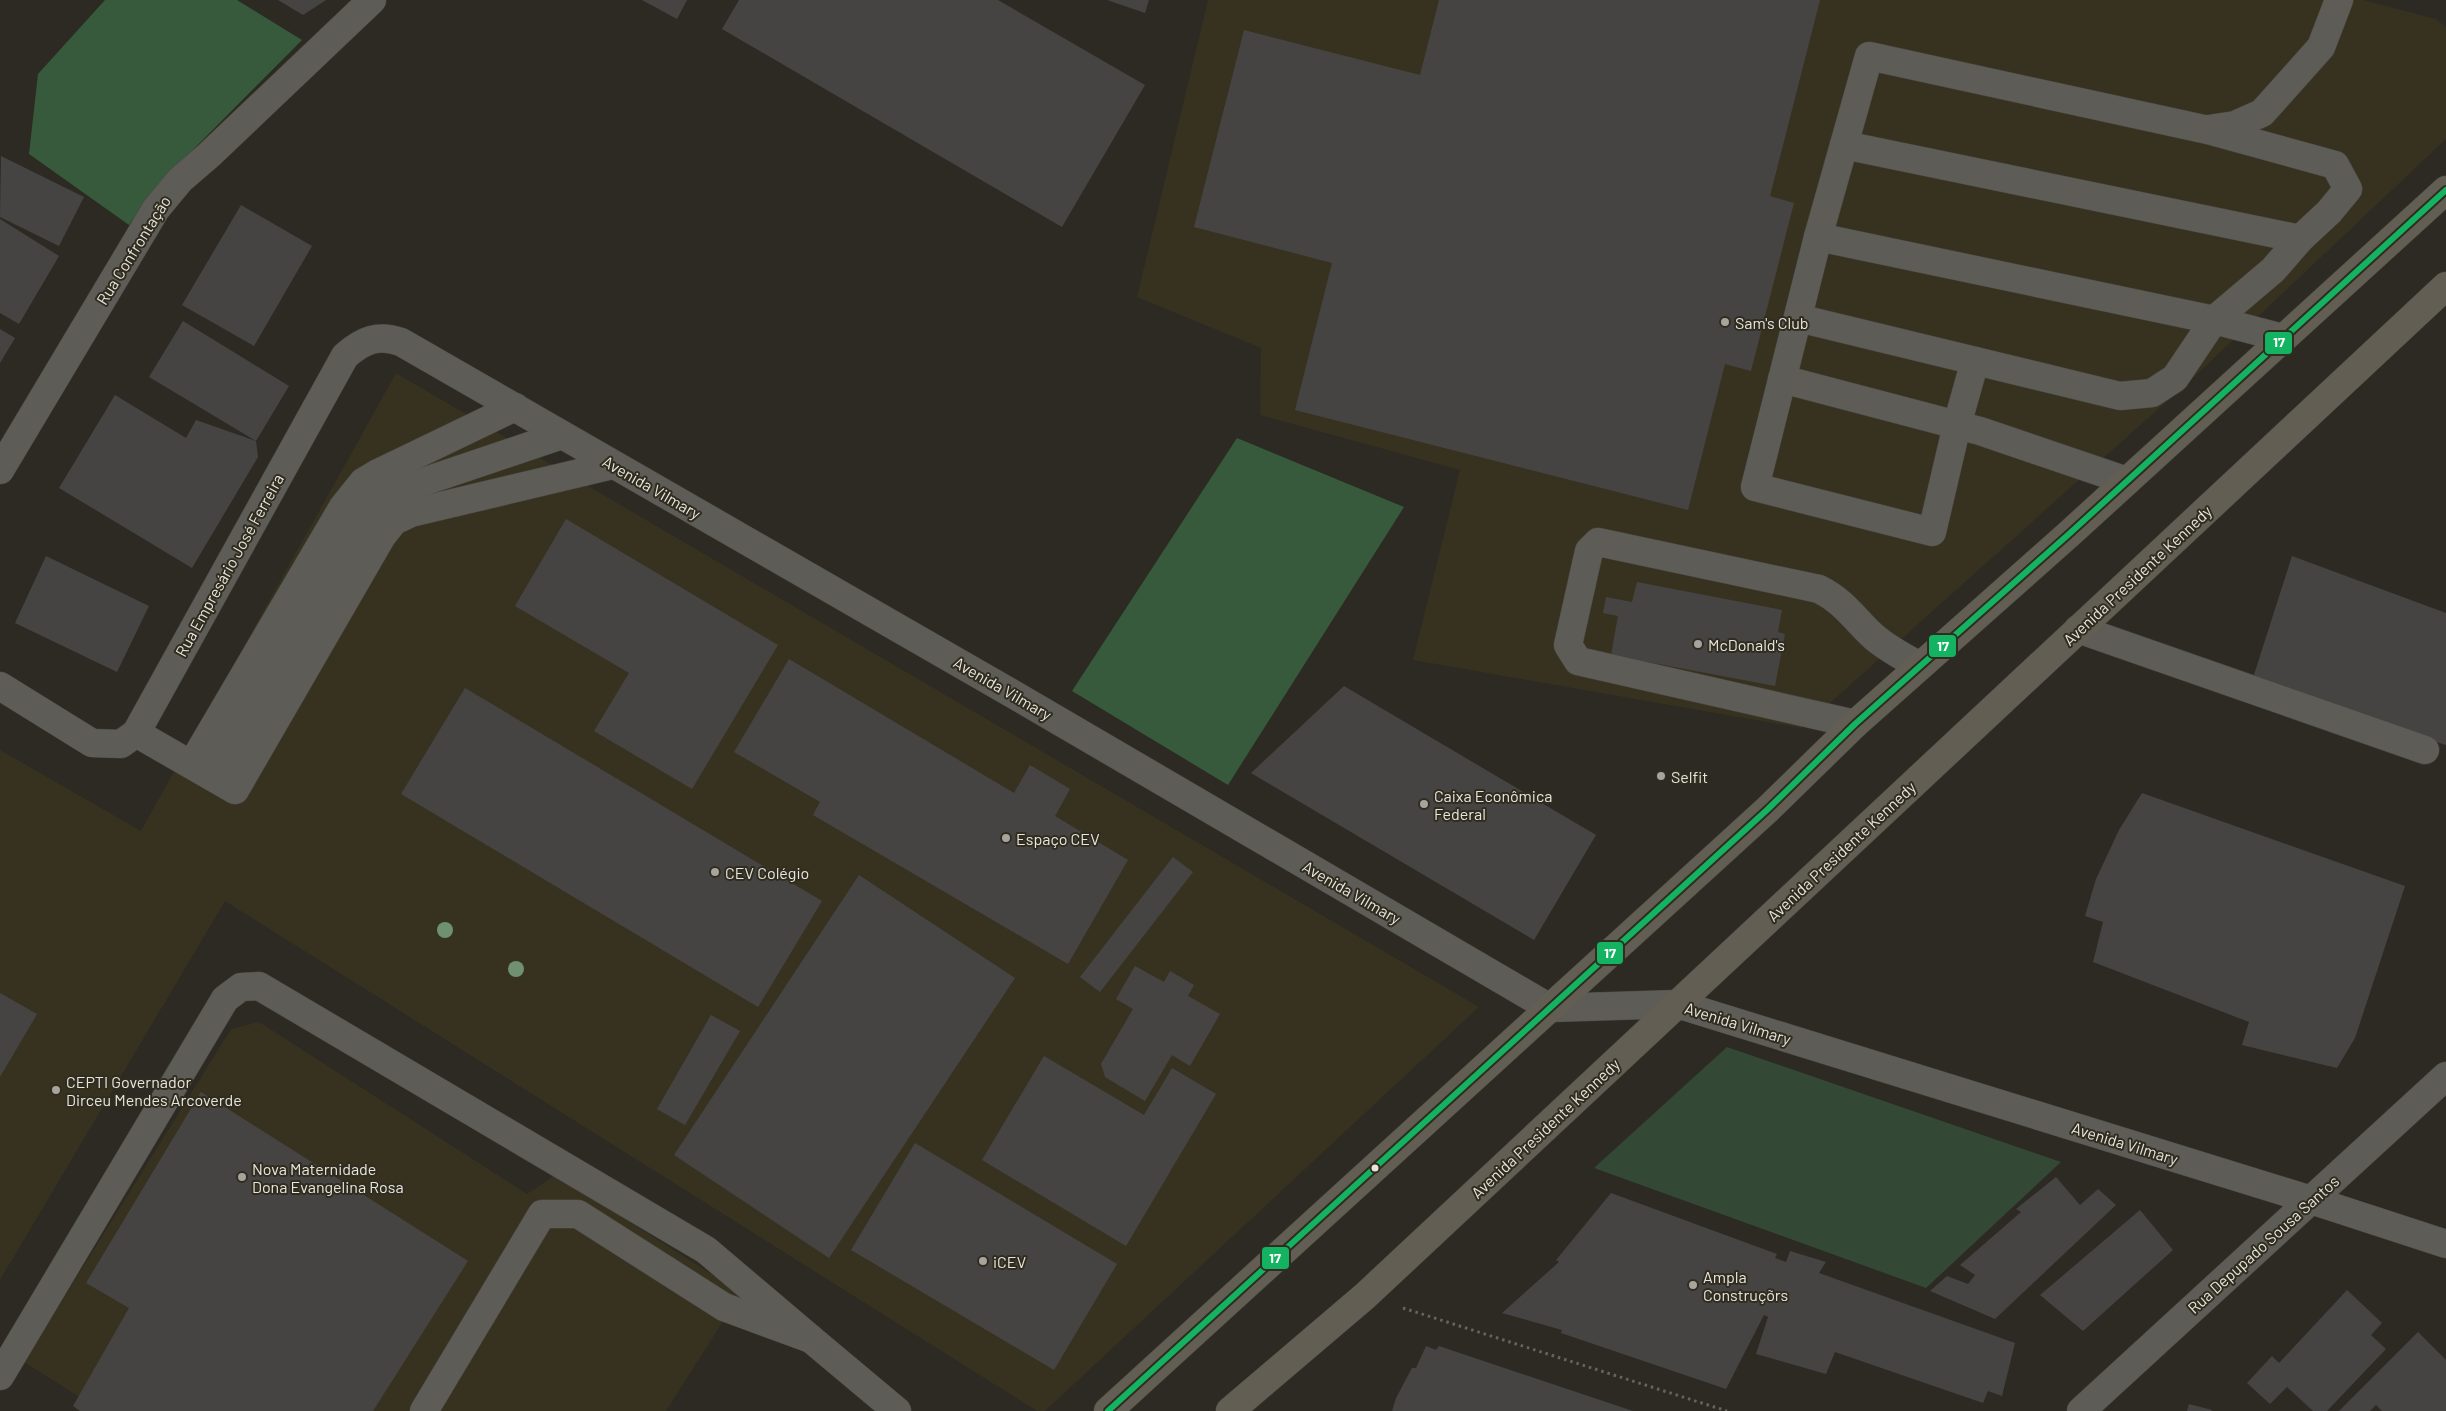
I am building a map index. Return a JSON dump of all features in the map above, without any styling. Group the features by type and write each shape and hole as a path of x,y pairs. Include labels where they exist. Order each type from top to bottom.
{"main road":[{"path":"1108,1411 1768,809 1855,724 2127,481 2446,190"},
{"name":"Avenida Presidente Kennedy","path":"1230,1411 1365,1296 2446,286"}],"street":[{"name":"Rua Confrontação","path":"0,470 156,209 180,180 209,155 372,0"},
{"path":"2208,130 2235,125 2262,113 2321,47 2339,0"},
{"path":"1798,318 2120,396 2152,393 2175,378 2214,320 2273,270 2300,239 2329,212 2348,189 2335,165 2208,130 1869,56 1818,237 1756,487 1932,532 1974,361"},
{"path":"1844,146 2300,239"},
{"path":"1818,237 2214,320 2283,338"},
{"name":"Avenida Vilmary","path":"345,356 364,341 383,336 401,342 1027,702 1550,1008 1677,1004 2311,1200 2446,1244"},
{"name":"Rua Empresário José Ferreira","path":"136,733 345,356"},
{"path":"1782,379 1957,425 2127,481"},
{"path":"202,770 343,507 363,482 378,473 515,408"},
{"path":"202,770 361,518 376,501 396,491 562,435"},
{"path":"0,686 92,743 121,744 136,733 235,790 382,536 394,521 411,513 613,464"},
{"path":"1855,724 1578,661 1568,645 1589,551 1598,542 1819,589 1835,597 1846,606 1874,638 1920,666"},
{"path":"2078,630 2425,750"},
{"path":"0,1376 225,999 241,987 259,986 706,1250 897,1411"},
{"name":"Rua Depupado Sousa Santos","path":"2080,1411 2446,1076"},
{"path":"424,1411 542,1214 578,1214 724,1307 811,1339"}],"path":[{"path":"1365,1296 1727,1411"}],"shaded area":[{"name":"Sam's Club","path":"1208,0 2363,0 2436,19 2446,27 2446,139 2195,376 1802,728 1413,660 1460,470 1260,415 1261,348 1137,297"},
{"name":"CEV Colégio","path":"396,373 1479,1007 1045,1411 1037,1411 225,901 0,1280 0,750 141,831"},
{"path":"259,1022 527,1194 556,1175 741,1293 666,1411 102,1411 24,1362 231,1029"}],"green space":[{"path":"105,0 237,0 302,40 157,186 129,225 29,154 38,74"},
{"path":"1237,438 1404,507 1228,785 1072,691"},
{"path":"1727,1047 2061,1162 1926,1288 1594,1168"}],"building":[{"path":"278,0 326,0 303,15"},
{"path":"642,0 687,0 677,19"},
{"path":"739,0 998,0 1145,85 1062,227 722,29"},
{"path":"1107,0 1149,0 1145,13"},
{"path":"1439,0 1820,0 1770,196 1794,203 1751,371 1725,364 1688,510 1295,410 1332,263 1194,227 1244,30 1420,75"},
{"path":"1,156 84,197 59,246 0,217"},
{"path":"241,205 312,246 254,346 182,305"},
{"path":"0,219 59,256 19,324 0,313"},
{"path":"183,321 289,386 256,441 149,377"},
{"path":"0,329 15,338 0,363"},
{"path":"115,395 186,438 196,420 256,441 258,457 192,568 59,488"},
{"path":"566,519 778,645 692,789 594,731 629,673 515,606"},
{"path":"46,556 149,606 117,672 15,623"},
{"path":"2292,556 2446,613 2446,745 2251,684"},
{"name":"McDonald's","path":"1637,582 1782,610 1778,632 1785,634 1775,686 1611,655 1618,616 1603,613 1606,597 1632,602"},
{"path":"789,659 1014,793 1030,765 1070,789 1055,816 1128,860 1068,964 813,815 820,802 734,752"},
{"name":"Caixa Econômica Federal","path":"1344,686 1596,835 1534,940 1251,773"},
{"path":"465,688 822,901 758,1007 401,794"},
{"path":"2142,793 2405,886 2355,1038 2337,1068 2242,1045 2249,1022 2093,962 2103,922 2085,916 2096,879 2119,830"},
{"path":"1173,857 1193,872 1100,992 1080,977"},
{"path":"859,875 1015,978 829,1258 674,1155"},
{"path":"1135,966 1164,982 1170,971 1194,985 1188,996 1220,1014 1190,1066 1172,1055 1145,1101 1105,1077 1101,1064 1133,1009 1116,999"},
{"path":"0,993 37,1014 0,1077"},
{"path":"711,1015 740,1031 685,1125 657,1109"},
{"path":"1044,1056 1144,1115 1172,1068 1216,1094 1126,1246 982,1160"},
{"name":"Nova Maternidade Dona Evangelina Rosa","path":"201,1092 468,1261 373,1411 80,1411 73,1406 129,1308 86,1283"},
{"path":"915,1143 1117,1264 1054,1370 851,1250"},
{"path":"2056,1177 2080,1205 2098,1189 2116,1205 1995,1319 1930,1291 1947,1276 1968,1284 1975,1275 1960,1265 2021,1212 2016,1209"},
{"name":"Ampla Construçõrs","path":"1611,1193 1777,1254 1775,1258 1786,1262 1790,1251 1826,1262 1819,1273 2015,1343 2002,1396 1988,1391 1983,1403 1835,1352 1826,1374 1756,1354 1768,1317 1764,1315 1726,1389 1561,1333 1562,1330 1502,1313 1559,1262 1556,1260"},
{"path":"2140,1210 2173,1250 2083,1331 2040,1295"},
{"path":"2347,1290 2382,1323 2371,1335 2386,1349 2327,1411 2313,1411 2287,1387 2270,1404 2247,1383 2272,1356 2279,1363"},
{"path":"2418,1332 2446,1360 2446,1411 2382,1411 2376,1405 2370,1411 2339,1411"},
{"path":"1426,1346 1436,1350 1439,1346 1633,1411 1392,1411 1396,1398 1412,1368 1416,1368"},
{"path":"2189,1404 2212,1410 2187,1411"}],"transit line":[{"name":"17","path":"1108,1411 1768,809 1855,724 2069,534 2446,190"}],"place":[{"name":"Sam's Club","path":"1725,322"},
{"name":"McDonald's","path":"1698,644"},
{"name":"Selfit","path":"1661,776"},
{"name":"Caixa Econômica Federal","path":"1424,804"},
{"name":"Espaço CEV","path":"1006,838"},
{"name":"CEV Colégio","path":"715,872"},
{"name":"CEPTI Governador Dirceu Mendes Arcoverde","path":"56,1090"},
{"name":"Nova Maternidade Dona Evangelina Rosa","path":"242,1177"},
{"name":"iCEV","path":"983,1261"},
{"name":"Ampla Construçõrs","path":"1693,1285"}]}
